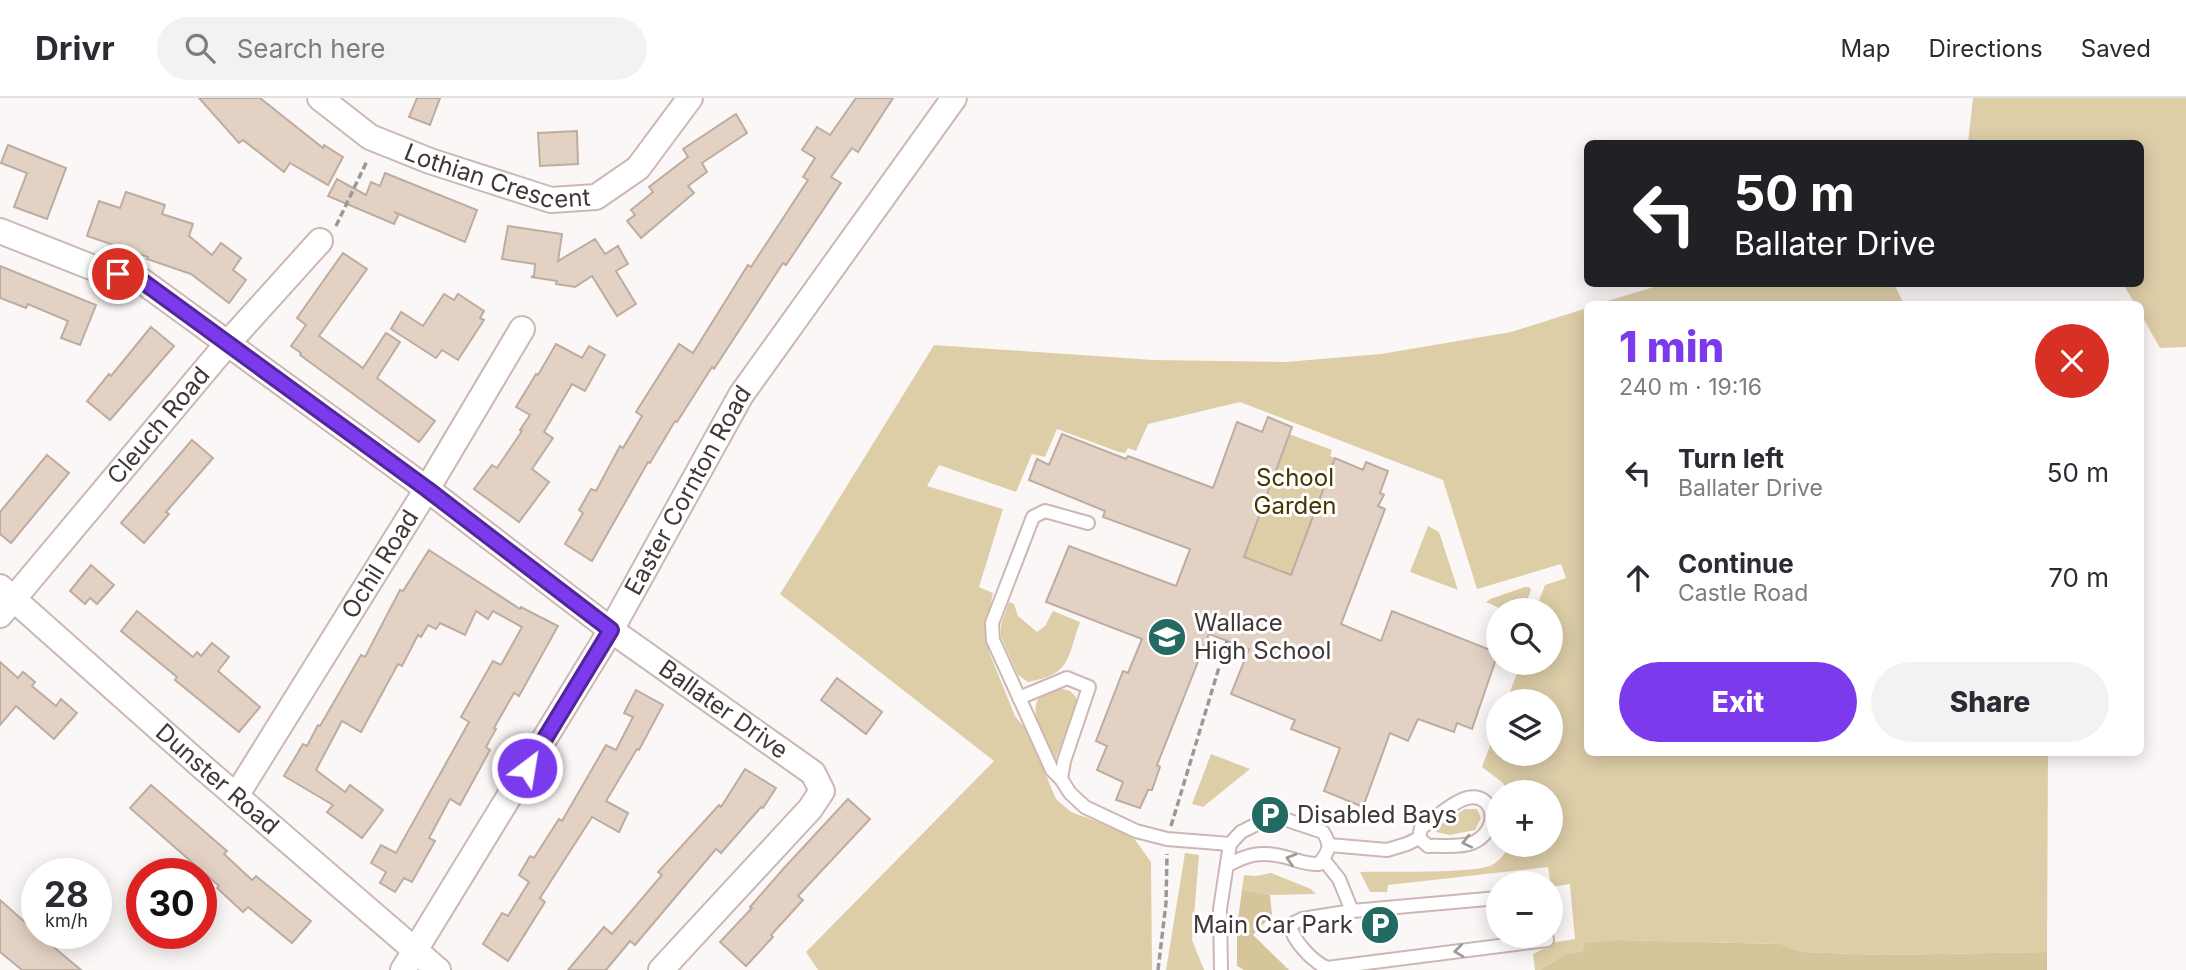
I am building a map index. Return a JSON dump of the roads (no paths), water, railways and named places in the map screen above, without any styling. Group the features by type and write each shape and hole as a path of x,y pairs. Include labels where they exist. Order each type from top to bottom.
{"street":[{"name":"Lothian Crescent","path":"320,98 370,137 551,200 596,197 638,168 690,98"},
{"name":"Easter Cornton Road","path":"409,961 611,630 741,395 954,98"},
{"name":"Ballater Drive","path":"0,230 94,268 142,281 427,489 611,630 813,773 822,791 810,808 661,970"},
{"name":"Cleuch Road","path":"5,600 320,240"},
{"name":"Ochil Road","path":"236,796 427,489 522,329"},
{"name":"Dunster Road","path":"5,600 236,796 409,961 438,970"}],"lane":[{"path":"1088,523 1045,511 1032,517 992,623 993,640 1052,771 1086,807 1136,831 1167,839 1230,844"},
{"path":"1019,698 1067,678 1089,687 1064,761 1061,779"},
{"path":"1476,797 1485,802 1491,813 1491,825 1484,836 1469,844 1428,846 1419,838 1421,828 1464,798 1476,797"},
{"path":"1221,970 1220,909 1230,844 1241,832 1263,821 1284,819 1323,832 1329,845 1328,853 1319,864 1310,865 1281,856 1249,855 1228,865"},
{"path":"1329,845 1387,850 1419,838"},
{"path":"1323,859 1339,879 1352,911"},
{"path":"1486,899 1352,911 1302,919 1290,925 1291,933 1317,963 1327,968 1486,948"}],"place":[{"name":"Wallace High School","path":"1167,637"},
{"name":"Disabled Bays","path":"1270,815"},
{"name":"Main Car Park","path":"1380,925"}],"park label":[{"name":"School Garden","path":"1295,492"}]}
